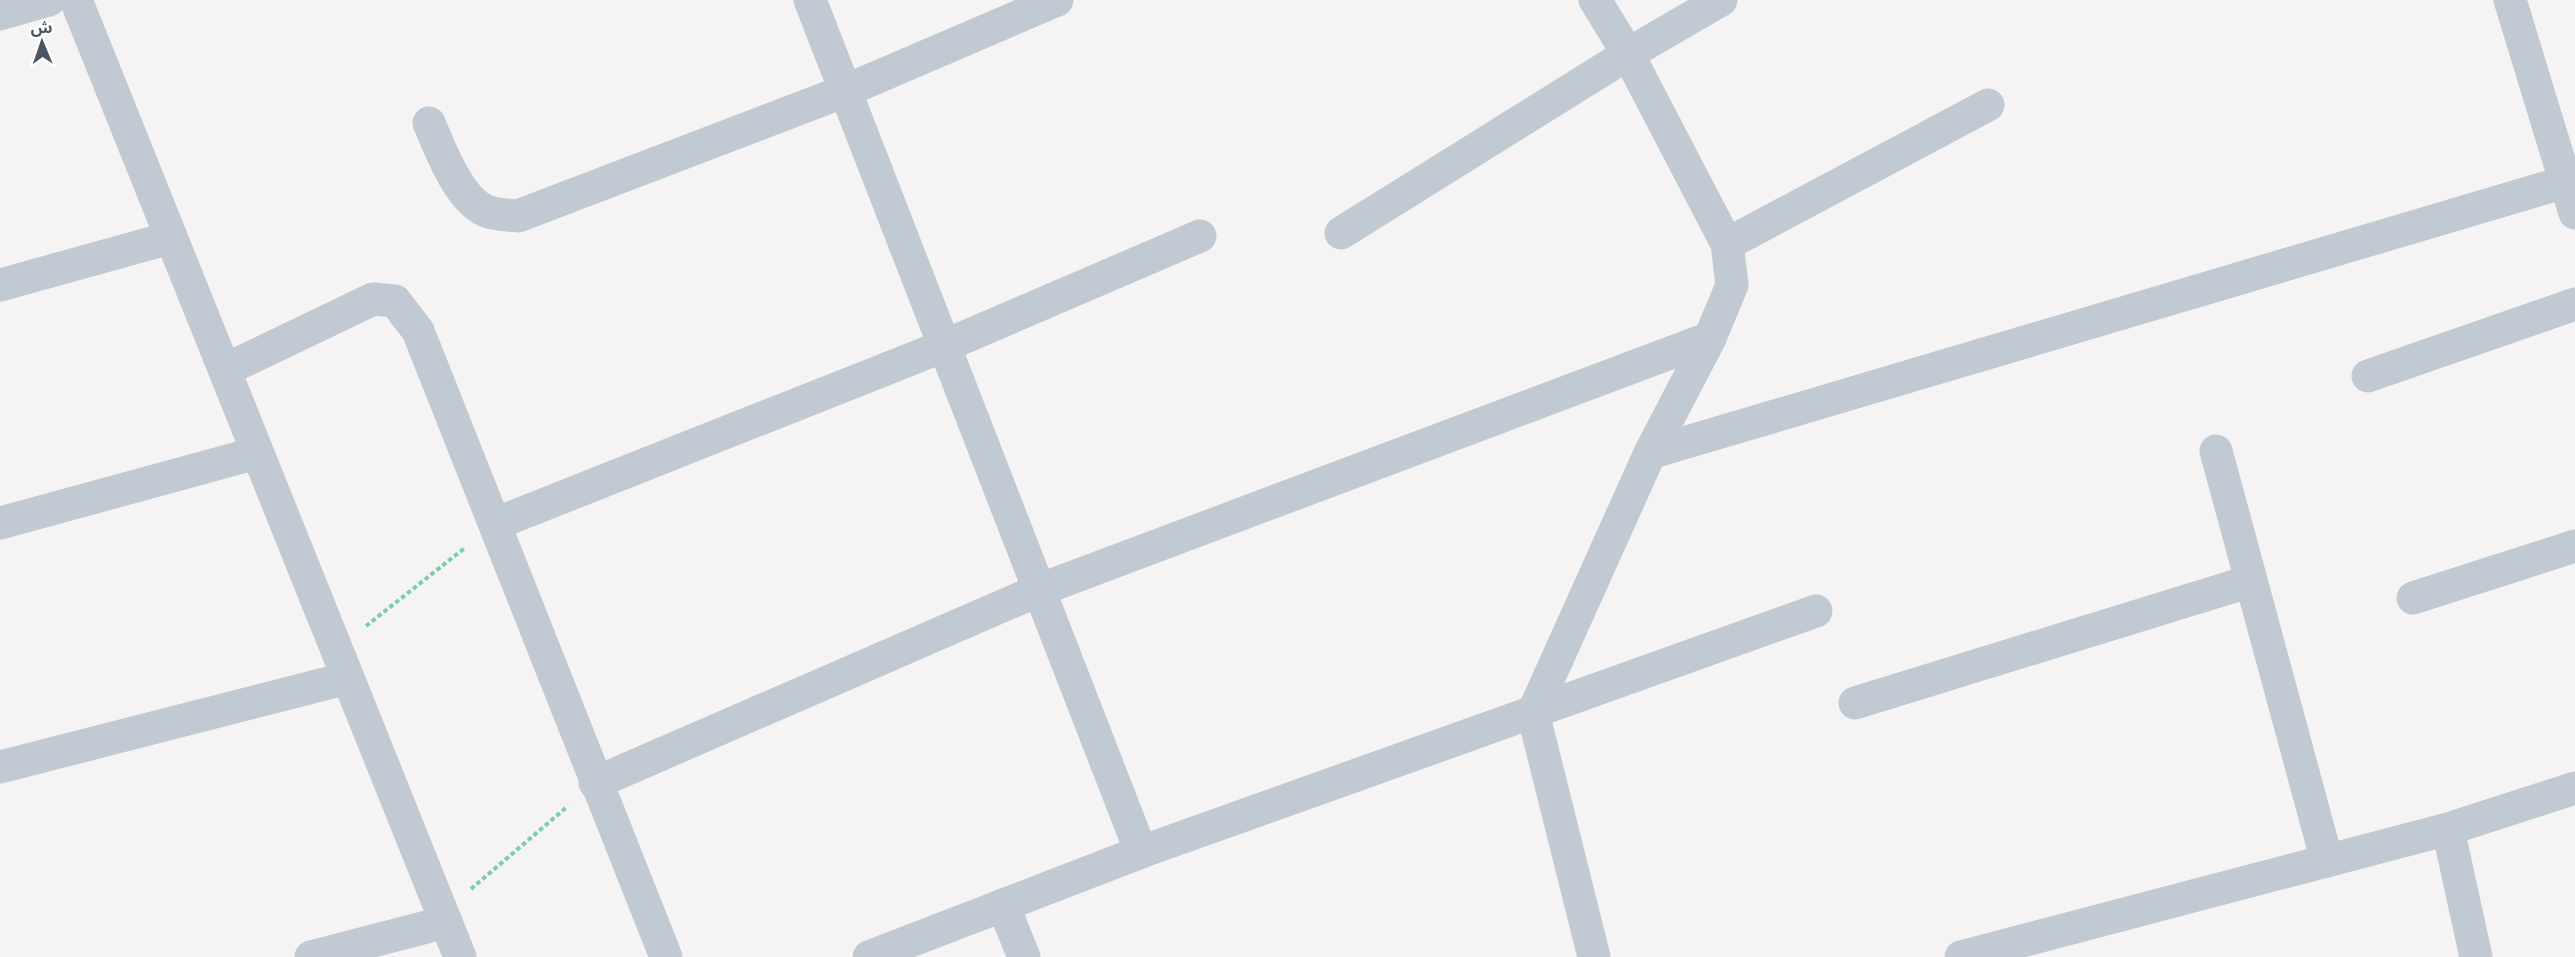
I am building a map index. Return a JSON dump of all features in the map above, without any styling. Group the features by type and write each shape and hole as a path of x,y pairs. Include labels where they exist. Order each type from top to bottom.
{"street":[{"path":"0,14 49,0"},
{"path":"76,0 460,957"},
{"path":"810,0 1141,852"},
{"path":"429,123 447,165 464,193 488,212 518,216 845,91 1057,0"},
{"path":"1594,957 1533,713 1650,453 1710,338 1732,285 1728,244 1628,54 1595,0"},
{"path":"1341,233 1628,54 1721,0"},
{"path":"1650,453 2572,191 2510,0"},
{"path":"1728,244 1988,105"},
{"path":"495,524 944,346 1200,236"},
{"path":"0,285 170,237"},
{"path":"225,370 373,299 395,301 418,331 666,957"},
{"path":"2368,376 2575,304"},
{"path":"596,783 1039,590 1710,338"},
{"path":"2216,451 2327,861"},
{"path":"0,523 257,453"},
{"path":"2414,598 2575,546"},
{"path":"1854,703 2251,581"},
{"path":"869,957 1141,852 1816,611"},
{"path":"0,767 342,663"},
{"path":"1961,957 2448,829 2575,788"},
{"path":"2448,829 2476,957"},
{"path":"1003,905 1024,957"},
{"path":"311,957 444,917"}],"path":[{"path":"342,663 495,524"},
{"path":"444,917 596,783"}]}
